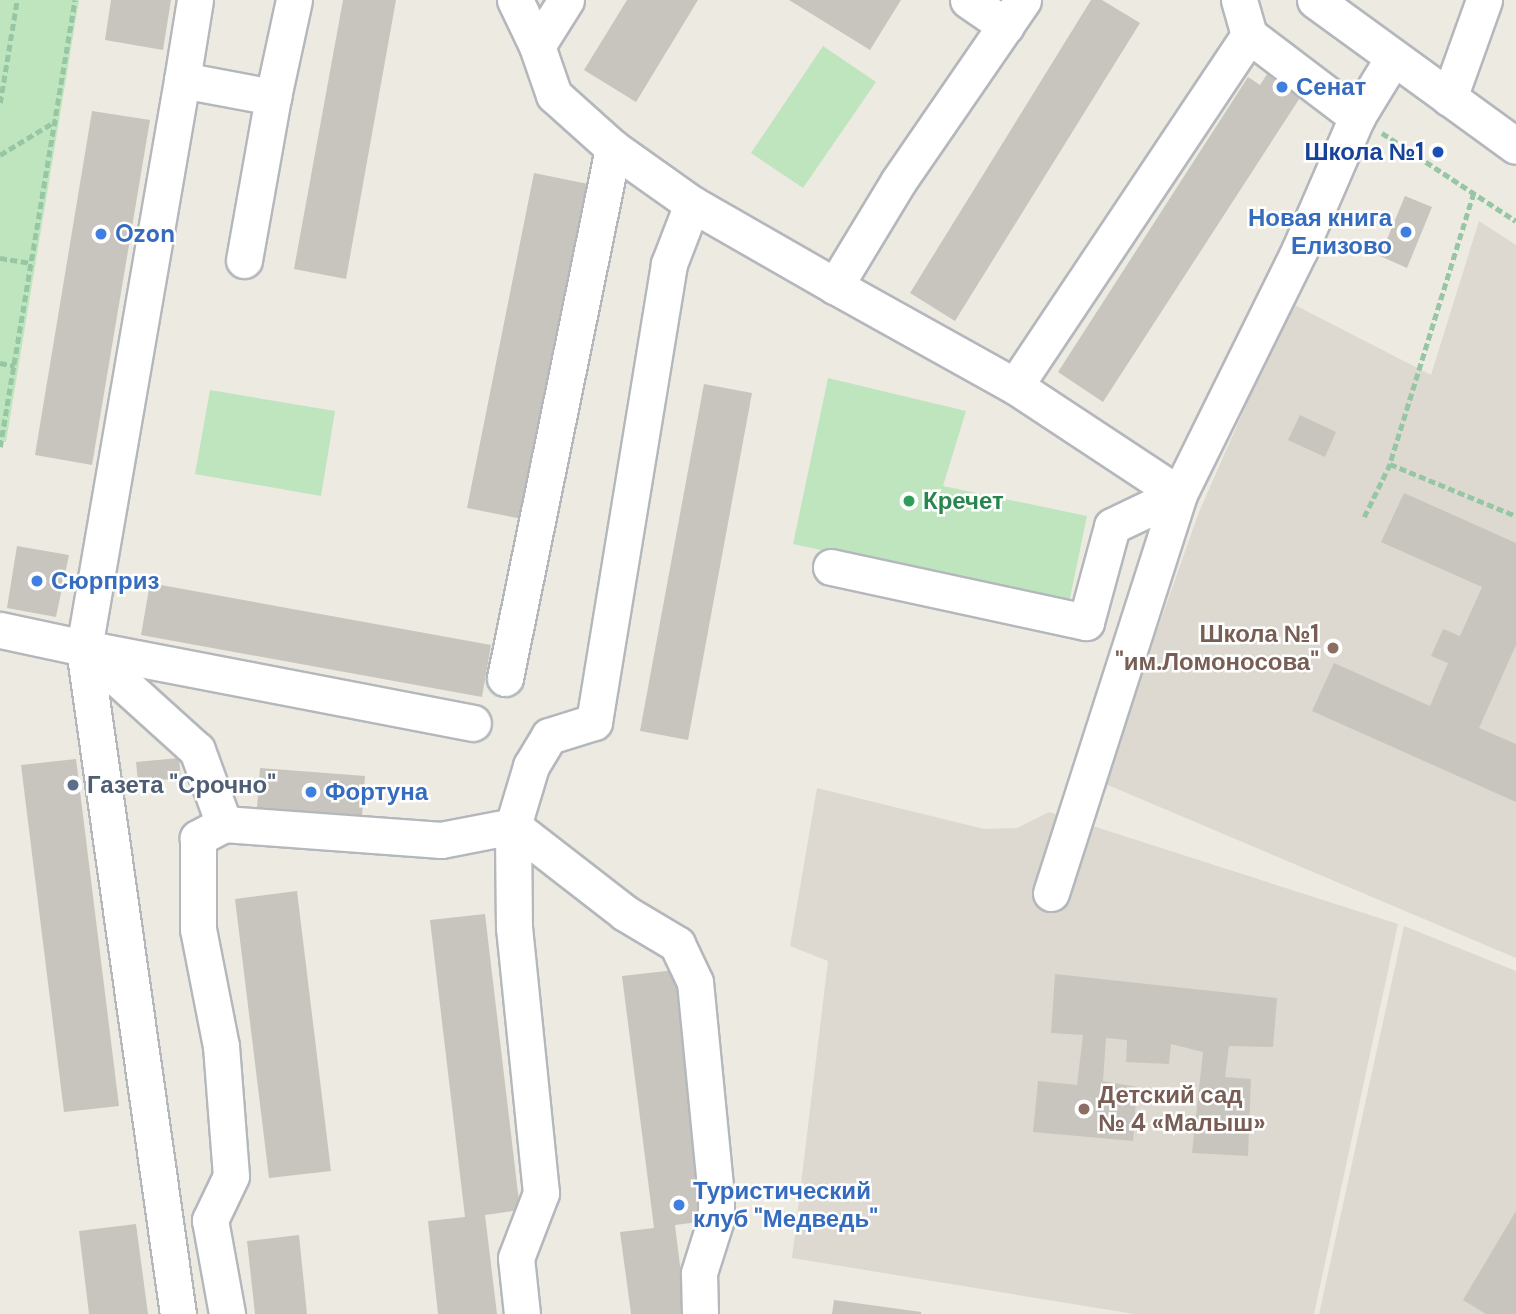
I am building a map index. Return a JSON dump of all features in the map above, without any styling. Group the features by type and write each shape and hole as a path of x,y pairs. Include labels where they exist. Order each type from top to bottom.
{"street":[{"path":"178,1314 84,648 195,0"},
{"path":"244,260 273,97 294,0"},
{"path":"515,0 537,46 554,95 613,148 692,204 1015,386 1179,494"},
{"path":"537,46 566,0"},
{"path":"835,286 898,182 1015,13 968,0"},
{"path":"1239,0 1249,35 1357,117"},
{"path":"1315,0 1516,146"},
{"path":"1449,98 1484,0"},
{"path":"1015,386 1249,35"},
{"path":"1051,892 1179,494 1299,251 1357,117 1393,58"},
{"path":"181,80 273,97"},
{"path":"505,678 613,148"},
{"path":"522,1314 516,1258 541,1193 514,928 513,826 531,766 549,736 594,722 669,264 692,204"},
{"path":"831,567 1086,622 1112,526 1179,494"},
{"path":"0,630 473,723"},
{"path":"84,648 197,750 224,824"},
{"path":"226,1314 210,1220 231,1175 220,1046 198,929 198,838 224,824 441,840 513,826 625,914 677,944 689,963 695,982 716,1208 699,1273 699,1314"}],"path":[{"path":"0,103 17,0"},
{"path":"0,447 75,0"},
{"path":"1357,117 1516,221"},
{"path":"0,155 55,121"},
{"path":"1364,517 1390,464 1474,193"},
{"path":"0,258 31,262"},
{"path":"0,363 15,366"},
{"path":"1390,464 1516,516"}],"shaded area":[{"name":"Школа №1 \"им.Ломоносова\"","path":"1479,221 1516,245 1516,958 1103,783 1199,512 1291,303 1431,375"},
{"name":"Детский сад № 4 «Малыш»","path":"817,788 984,829 1017,828 1049,812 1398,924 1314,1314 1134,1314 792,1258 828,961 790,946"},
{"path":"1404,926 1516,971 1516,1314 1319,1314"}],"green space":[{"path":"0,0 79,0 6,442 0,440"},
{"path":"823,46 876,82 803,188 751,153"},
{"name":"Кречет","path":"828,378 966,411 943,486 1087,516 1069,603 793,544"},
{"path":"210,390 335,411 321,496 195,474"}],"building":[{"path":"111,0 171,0 163,50 105,40"},
{"path":"343,0 396,0 346,279 294,269"},
{"path":"627,0 698,0 636,102 584,70"},
{"path":"789,0 901,0 870,50"},
{"path":"1091,0 1102,0 1140,23 955,321 910,293"},
{"path":"1271,68 1305,90 1103,402 1058,372 1248,77 1260,85"},
{"path":"92,111 150,120 92,465 35,455"},
{"path":"534,173 588,184 522,519 467,508"},
{"name":"Новая книга Елизово","path":"1405,196 1432,207 1407,268 1380,256"},
{"path":"704,384 752,393 688,740 640,731"},
{"path":"1300,415 1336,432 1325,457 1288,440"},
{"path":"1404,493 1516,543 1516,645 1479,728 1516,744 1516,802 1312,711 1334,663 1430,706 1448,663 1431,656 1443,629 1460,636 1482,587 1381,542"},
{"name":"Сюрприз","path":"17,546 69,555 56,617 7,608"},
{"path":"150,583 491,645 482,697 141,635"},
{"path":"179,758 181,778 138,782 136,762"},
{"path":"76,759 119,1106 64,1112 21,765"},
{"name":"Фортуна","path":"260,768 365,776 362,816 338,814 337,822 268,817 269,809 257,808"},
{"path":"297,891 331,1171 269,1178 235,899"},
{"path":"485,914 520,1210 485,1215 497,1314 438,1314 428,1221 465,1217 430,920"},
{"path":"675,970 707,1221 675,1225 686,1314 631,1314 620,1232 654,1228 622,976"},
{"path":"1055,974 1277,998 1273,1047 1229,1046 1225,1077 1251,1079 1248,1156 1192,1153 1203,1052 1171,1044 1169,1064 1126,1062 1127,1040 1106,1038 1103,1081 1137,1087 1133,1141 1033,1132 1038,1081 1077,1085 1083,1035 1051,1033"},
{"path":"1516,1211 1516,1314 1486,1314 1463,1300"},
{"path":"136,1224 148,1314 89,1314 79,1231"},
{"path":"299,1235 307,1314 255,1314 247,1241"},
{"path":"834,1300 921,1312 921,1314 832,1314"}],"place":[{"name":"Сенат","path":"1282,87"},
{"name":"Школа №1","path":"1438,152"},
{"name":"Новая книга Елизово","path":"1406,232"},
{"name":"Ozon","path":"101,234"},
{"name":"Кречет","path":"909,501"},
{"name":"Сюрприз","path":"37,581"},
{"name":"Школа №1 \"им.Ломоносова\"","path":"1333,648"},
{"name":"Газета \"Срочно\"","path":"73,785"},
{"name":"Фортуна","path":"311,792"},
{"name":"Детский сад № 4 «Малыш»","path":"1084,1109"},
{"name":"Туристический клуб \"Медведь\"","path":"679,1205"}]}
